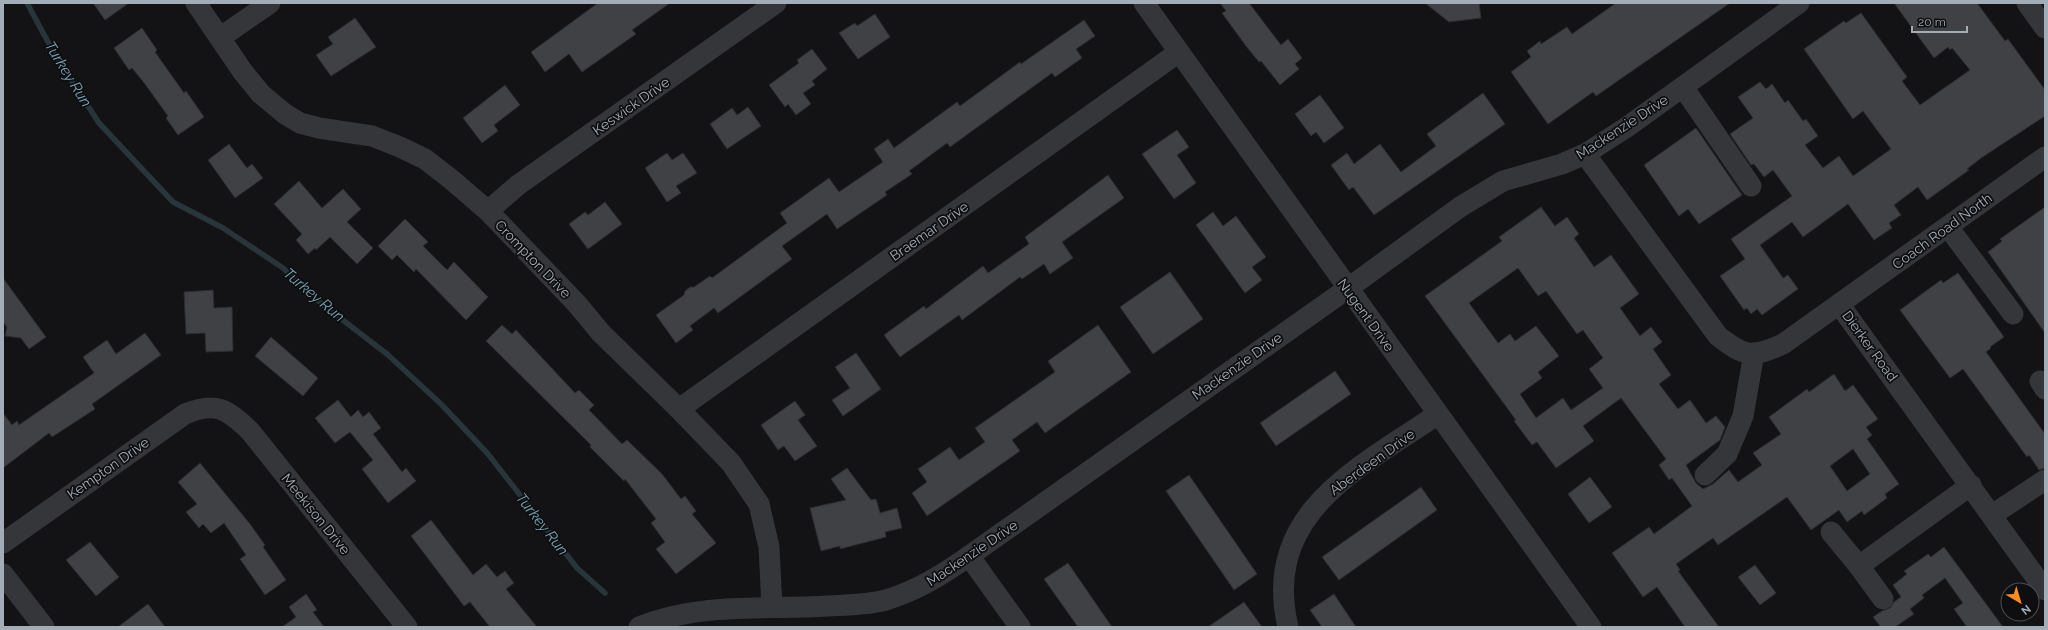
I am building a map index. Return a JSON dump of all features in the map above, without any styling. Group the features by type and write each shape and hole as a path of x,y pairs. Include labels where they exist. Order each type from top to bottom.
{"street":[{"name":"Crompton Drive","path":"196,3 221,37 243,72 261,94 285,114 300,123 319,128 372,136 400,147 425,159 452,180 488,212 577,304 601,333 679,409 731,463 759,504 769,547 772,607"},
{"path":"221,37 270,3"},
{"name":"Keswick Drive","path":"488,212 518,185 776,3"},
{"name":"Nugent Drive","path":"1144,3 1590,627"},
{"name":"Mackenzie Drive","path":"639,627 674,615 730,608 865,604 885,600 923,586 969,556 1347,289 1460,207 1503,181 1562,164 1585,154 1683,87 1799,3"},
{"path":"2027,3 2045,28"},
{"name":"Braemar Drive","path":"679,409 1179,52"},
{"path":"1683,87 1751,186"},
{"name":"Dierker Road","path":"1585,154 1718,336 1737,351 1761,354 1783,344 1839,304 1971,485 2045,590"},
{"name":"Coach Road North","path":"1839,304 2045,157"},
{"path":"1948,227 2014,314"},
{"path":"1704,475 1727,454 1743,416 1754,353"},
{"name":"Kempton Drive","path":"3,543 184,414 201,407 219,408"},
{"name":"Meekison Drive","path":"219,408 236,418 250,431 407,627"},
{"name":"Aberdeen Drive","path":"1288,627 1284,609 1283,582 1288,557 1297,532 1317,504 1342,481 1438,414"},
{"path":"1992,515 2045,480"},
{"path":"1859,566 1971,485"},
{"path":"1831,532 1859,566 1883,599"},
{"path":"969,556 1020,627"},
{"path":"3,574 44,627"}],"building":[{"path":"93,3 129,3 105,20"},
{"path":"598,3 670,3 632,30 636,34 582,72 569,54 545,72 531,52"},
{"path":"1220,3 1249,3 1281,45 1288,39 1302,58 1295,64 1299,69 1280,85 1261,61 1259,62 1246,46 1222,13 1226,11"},
{"path":"1425,3 1479,3 1481,18 1449,22"},
{"path":"1616,3 1730,3 1596,96 1593,92 1548,124 1511,72 1531,57 1527,51 1540,41 1541,44 1567,27 1572,34"},
{"path":"1894,3 1977,3 2005,41 2008,39 2045,90 2045,116 1981,158 1967,169 1969,170 1927,200 1918,187 1894,205 1901,215 1889,223 1892,228 1874,240 1848,204 1803,237 1792,222 1760,245 1783,278 1788,275 1798,289 1762,315 1757,309 1751,314 1747,308 1744,310 1720,276 1745,259 1731,239 1792,196 1773,170 1764,177 1754,164 1751,165 1730,134 1753,118 1738,97 1760,82 1766,89 1772,84 1785,103 1788,100 1803,121 1806,119 1818,136 1805,145 1823,168 1839,156 1853,176 1891,149 1863,111 1853,119 1804,49 1844,21 1846,23 1861,13 1907,77 1902,81 1920,105 1970,70 1952,48 1950,50 1948,47 1934,58"},
{"path":"875,14 890,37 858,59 839,33 855,23 857,26"},
{"path":"355,18 376,47 331,76 316,55 333,44 328,37"},
{"path":"1084,20 1095,36 1076,49 1082,58 1055,77 1052,73 950,147 947,143 909,171 912,174 885,192 887,195 837,229 827,214 782,246 792,259 718,313 714,308 690,326 693,330 676,343 656,315 684,295 685,291 690,287 694,287 710,276 712,278 787,223 780,213 829,178 839,192 883,162 874,149 888,139 894,148 957,102 960,106 1020,62 1021,64"},
{"path":"142,28 157,50 155,52 184,93 186,91 204,117 178,135 166,118 168,116 145,84 132,68 129,70 114,48"},
{"path":"812,49 827,69 812,81 815,85 803,93 811,104 796,115 788,104 785,107 769,85 799,63 797,60"},
{"path":"505,85 520,105 494,125 498,131 482,143 463,118"},
{"path":"1483,93 1505,124 1374,215 1353,187 1349,190 1331,165 1347,153 1354,164 1380,144 1401,172 1436,146 1427,134"},
{"path":"1320,95 1344,128 1324,143 1316,132 1311,136 1295,114"},
{"path":"748,107 761,126 727,149 710,124 732,108 737,115"},
{"path":"1696,128 1742,195 1699,224 1688,209 1679,216 1644,165"},
{"path":"1177,130 1189,147 1177,155 1196,183 1174,199 1142,154"},
{"path":"229,144 247,168 252,164 263,178 235,198 208,160"},
{"path":"667,153 672,160 683,153 697,173 676,186 681,193 667,202 645,168"},
{"path":"1108,175 1124,198 1062,242 1073,258 1050,274 1044,264 1022,279 1020,277 962,320 959,315 900,357 884,335 924,306 926,309 983,266 988,273 1029,244 1025,237"},
{"path":"299,181 322,208 343,189 361,209 347,222 373,248 357,264 330,237 316,250 315,248 308,254 296,240 302,234 274,204"},
{"path":"605,202 622,224 588,249 569,224 585,212 588,215"},
{"path":"1541,207 1555,226 1567,217 1579,234 1574,238 1594,267 1611,255 1639,294 1620,308 1640,336 1651,327 1662,342 1653,349 1671,375 1659,384 1678,409 1690,400 1706,423 1716,416 1725,427 1720,440 1686,465 1696,483 1703,489 1713,484 1729,470 1738,482 1762,465 1753,453 1781,434 1769,417 1807,389 1809,392 1834,374 1845,391 1853,385 1878,419 1866,427 1872,435 1867,439 1899,484 1885,494 1887,498 1864,515 1862,511 1847,522 1839,510 1811,530 1787,497 1718,545 1713,538 1676,564 1680,570 1678,571 1719,627 1685,627 1657,587 1643,597 1612,553 1649,527 1654,534 1692,506 1672,478 1669,480 1659,465 1666,459 1621,398 1583,426 1594,441 1556,468 1537,442 1532,445 1514,421 1516,420 1425,296 1502,241 1499,237","holes":["1518,268 1538,296 1546,291 1577,334 1583,330 1603,358 1589,369 1603,388 1571,410 1563,398 1536,418 1520,394 1542,378 1538,372 1559,356 1536,326 1515,341 1510,334 1498,343 1469,303","1853,449 1870,474 1847,491 1830,466"]},
{"path":"2045,207 2045,333 1988,252 2002,241 2000,239"},
{"path":"1213,212 1223,226 1236,216 1266,257 1252,267 1262,280 1245,293 1196,225"},
{"path":"405,219 428,242 423,246 447,270 454,262 488,297 466,320 416,269 414,272 397,255 392,260 378,246"},
{"path":"1170,272 1203,319 1153,354 1120,307"},
{"path":"1958,273 2004,337 1990,347 1991,348 1986,352 2045,434 2045,468 2039,470 2029,455 2027,457 1963,369 1950,378 1900,310 1941,280 1943,283"},
{"path":"3,278 46,337 29,349 21,338 5,336 7,327 3,322"},
{"path":"213,290 214,308 232,307 233,351 206,352 205,333 186,334 184,292"},
{"path":"502,325 512,334 516,330 575,393 579,390 594,405 589,410 622,444 627,440 662,474 681,499 685,496 696,511 692,514 716,543 676,574 656,549 665,542 651,523 656,519 625,479 624,481 590,447 591,445 486,341"},
{"path":"1098,325 1131,372 1045,433 1037,422 1012,440 1020,451 927,516 912,493 927,482 918,469 950,447 959,460 985,442 975,428 1055,372 1048,361"},
{"path":"145,333 161,355 92,404 95,409 52,437 49,433 3,468 3,413 12,425 17,421 19,425 94,373 83,357 107,340 116,354"},
{"path":"271,337 318,378 303,396 255,356"},
{"path":"856,353 881,389 843,416 832,400 850,388 835,367"},
{"path":"1335,371 1351,394 1276,446 1260,423"},
{"path":"338,400 351,417 358,410 363,417 369,412 381,428 373,434 402,472 406,468 416,481 388,503 362,469 373,460 350,432 335,443 315,418"},
{"path":"795,401 805,415 798,420 817,446 795,461 784,446 778,450 761,425"},
{"path":"200,463 250,524 265,545 263,547 286,580 265,595 240,559 246,555 224,523 211,533 203,524 199,528 186,512 197,504 178,482"},
{"path":"847,468 871,500 876,499 880,513 897,508 902,528 885,532 886,537 840,549 840,546 821,551 810,508 846,500 831,479"},
{"path":"1189,475 1257,574 1234,590 1166,491"},
{"path":"1590,477 1612,507 1589,523 1568,494"},
{"path":"1421,487 1437,510 1339,580 1322,557"},
{"path":"431,520 473,575 486,564 497,577 505,571 514,583 506,589 537,627 490,627 470,602 464,606 411,536"},
{"path":"90,542 119,577 96,596 66,560"},
{"path":"1944,547 2003,627 1967,627 1954,609 1963,603 1945,578 1922,595 1924,598 1910,609 1914,614 1895,627 1881,627 1873,617 1890,608 1894,602 1901,597 1893,585 1907,574 1904,571 1928,554 1931,557"},
{"path":"1068,563 1112,627 1078,627 1044,579"},
{"path":"1755,565 1776,593 1760,605 1738,577"},
{"path":"306,594 317,610 313,612 324,627 282,627 296,617 289,607"},
{"path":"1334,594 1356,627 1322,627 1310,610"},
{"path":"1244,602 1262,627 1208,627"},
{"path":"148,604 165,627 118,627"}],"waterway":[{"name":"Turkey Run","path":"27,3 55,55 99,123 173,202 223,228 283,268 318,301 387,354 442,405 488,454 577,568 605,593"}]}
